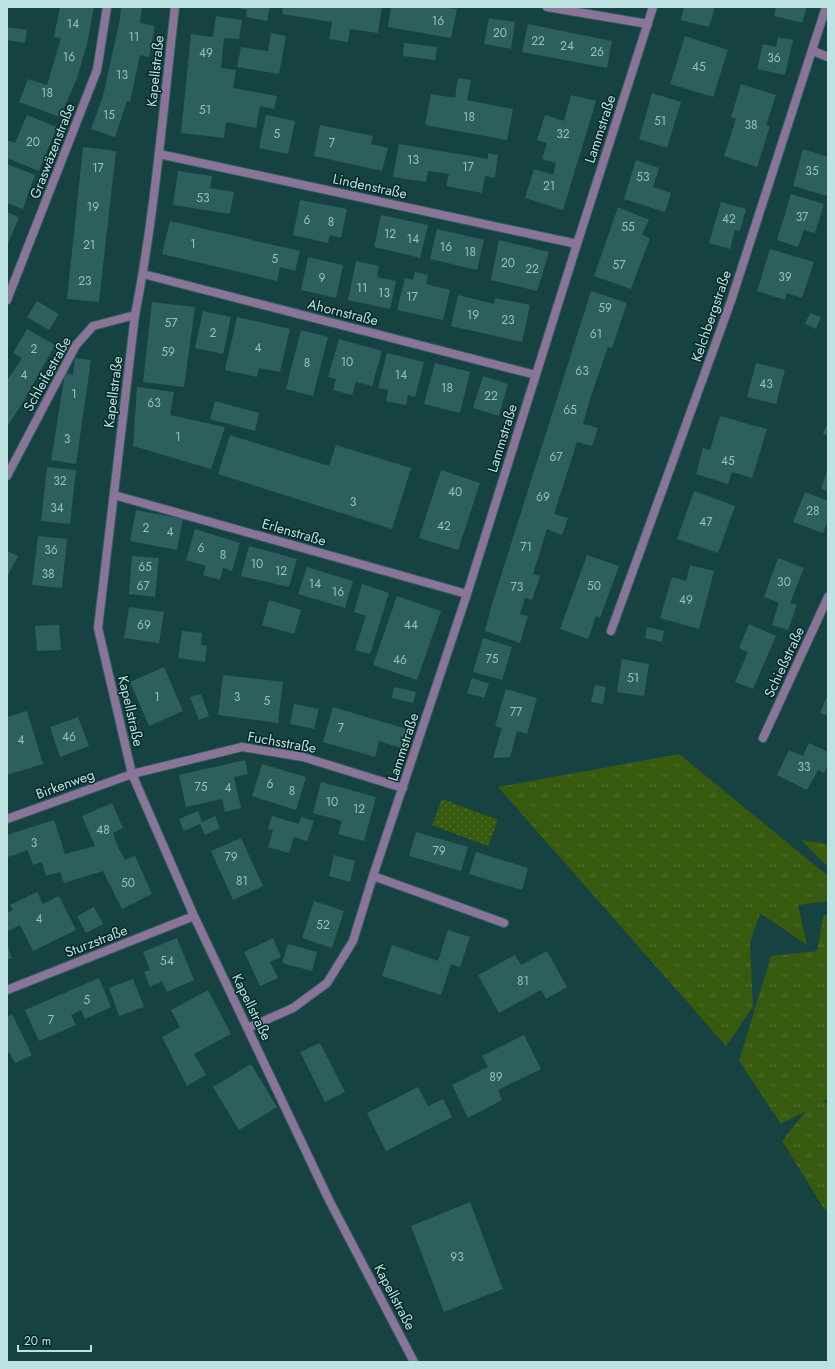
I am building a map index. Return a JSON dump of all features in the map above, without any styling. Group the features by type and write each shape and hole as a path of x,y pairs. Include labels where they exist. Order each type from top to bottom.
{"street":[{"name":"Graswäzenstraße","path":"7,300 97,70 107,7"},
{"name":"Kapellstraße","path":"175,7 158,154 143,274 136,316 98,628 132,774 194,916 330,1202 414,1362"},
{"path":"546,7 648,24"},
{"name":"Lammstraße","path":"248,1028 293,1008 326,983 353,941 372,876 403,788 467,594 653,7"},
{"name":"Kelchbergstraße","path":"612,631 731,301 826,7"},
{"path":"813,51 828,57"},
{"name":"Lindenstraße","path":"158,154 577,244"},
{"name":"Ahornstraße","path":"143,274 536,375"},
{"name":"Schleifestraße","path":"7,476 76,345 93,326 136,316"},
{"name":"Erlenstraße","path":"114,495 467,594"},
{"name":"Schießstraße","path":"763,738 828,597"},
{"name":"Fuchsstraße","path":"132,774 242,747 303,757 403,788"},
{"name":"Birkenweg","path":"7,818 132,774"},
{"path":"372,876 504,923"},
{"name":"Sturzstraße","path":"7,990 194,916"}],"green space":[{"path":"679,754 828,876 828,901 798,905 807,945 760,913 750,943 753,1007 726,1046 498,787"},
{"path":"442,799 498,820 488,846 432,825"},
{"path":"801,840 828,844 828,867"},
{"path":"828,914 828,1099 822,1102 828,1103 828,1215 782,1141 806,1111 781,1124 739,1061 771,956 817,951 823,916"}],"building":[{"path":"60,7 94,7 87,44 77,78 60,117 19,102 28,79 47,85 61,38 54,37"},
{"path":"121,7 142,7 140,23 155,26 149,57 140,55 130,102 127,101 115,137 91,129 103,96 120,19"},
{"path":"234,7 270,7 267,21 246,17 247,10"},
{"path":"283,7 382,7 378,33 350,29 348,42 329,39 332,22 282,14"},
{"path":"391,7 444,7 457,9 451,38 388,27"},
{"path":"684,7 715,7 709,27 681,20"},
{"path":"776,7 807,7 802,23 774,16"},
{"path":"216,16 242,20 239,39 224,38 221,68 236,70 233,88 277,96 274,109 260,106 256,128 226,122 224,138 181,133 191,34 213,37"},
{"path":"489,18 515,22 511,49 484,44"},
{"path":"528,24 612,41 607,68 522,52"},
{"path":"7,27 27,30 25,43 7,40"},
{"path":"271,33 286,36 279,74 237,67 241,47 268,51"},
{"path":"685,36 728,50 713,97 670,84"},
{"path":"778,37 793,40 785,75 757,69 763,44 776,47"},
{"path":"404,43 437,47 435,60 403,56"},
{"path":"458,78 471,80 467,100 513,109 507,140 425,125 431,94 455,98"},
{"path":"741,84 776,95 766,125 770,126 757,167 724,156 736,119 731,117"},
{"path":"652,93 681,102 667,148 639,139"},
{"path":"571,95 596,101 563,210 525,198 534,169 553,175 556,163 542,159 547,143 537,140 545,115 564,121"},
{"path":"27,115 57,127 39,171 7,158 7,140 15,143"},
{"path":"266,115 295,121 288,154 259,148"},
{"path":"320,125 373,136 371,144 388,148 382,171 314,156"},
{"path":"399,144 488,159 488,153 498,155 495,178 485,176 482,193 446,186 449,174 428,171 426,182 393,177"},
{"path":"83,147 116,151 99,302 67,299"},
{"path":"803,149 828,157 827,196 793,186"},
{"path":"636,160 659,168 653,187 671,193 665,212 624,199"},
{"path":"7,164 35,175 23,209 7,203"},
{"path":"178,171 212,176 210,188 234,192 230,214 173,205"},
{"path":"791,194 824,204 815,233 804,230 798,247 777,240"},
{"path":"300,200 347,209 341,238 330,235 328,243 293,235"},
{"path":"721,202 746,209 740,231 735,230 730,249 709,243"},
{"path":"618,207 649,220 642,235 650,238 631,289 594,276"},
{"path":"7,212 19,217 7,246"},
{"path":"381,215 428,225 420,258 374,247"},
{"path":"170,221 300,251 295,271 280,267 277,281 162,254"},
{"path":"437,229 484,240 477,270 430,259"},
{"path":"499,240 549,252 537,291 491,280"},
{"path":"770,249 814,262 802,298 787,293 785,300 757,291"},
{"path":"308,257 343,265 336,298 301,290"},
{"path":"356,261 379,266 377,277 396,281 390,309 348,300"},
{"path":"415,272 428,275 426,284 450,290 443,320 397,310 405,278 413,280"},
{"path":"591,291 627,303 612,348 608,347 583,424 598,428 592,446 577,442 554,514 568,518 562,535 547,529 533,574 540,576 532,600 525,598 520,614 528,616 520,643 485,631 492,604"},
{"path":"458,295 494,304 495,298 530,305 522,342 451,326"},
{"path":"37,301 59,314 49,330 27,317"},
{"path":"152,302 195,307 184,387 143,382"},
{"path":"203,311 231,317 223,354 195,348"},
{"path":"810,313 821,317 816,329 805,324"},
{"path":"237,317 290,329 280,372 259,368 257,377 225,370"},
{"path":"27,329 55,345 22,404 7,427 7,381 22,358 13,353"},
{"path":"301,330 328,337 313,396 286,389"},
{"path":"339,339 382,351 372,386 356,382 352,395 333,390 336,379 328,377"},
{"path":"387,353 424,362 415,397 408,395 406,405 386,401 388,390 378,388"},
{"path":"75,358 91,360 76,464 51,460 65,373 73,375"},
{"path":"435,363 470,372 460,413 424,404"},
{"path":"756,363 785,370 776,404 747,397"},
{"path":"483,376 508,384 499,416 473,408"},
{"path":"137,387 174,392 170,415 225,427 211,469 133,446"},
{"path":"215,401 259,413 255,431 210,419"},
{"path":"720,416 767,429 752,478 732,472 728,484 696,474 703,448 710,450"},
{"path":"828,422 828,436 823,434"},
{"path":"230,435 329,466 336,445 411,468 392,529 218,474"},
{"path":"47,467 76,470 70,524 41,521"},
{"path":"441,470 480,483 458,550 419,538"},
{"path":"828,471 828,491 821,489"},
{"path":"694,491 735,506 718,553 677,539"},
{"path":"805,492 828,501 828,521 823,533 793,522"},
{"path":"136,510 183,519 177,550 130,541"},
{"path":"195,529 240,543 232,571 223,568 220,580 203,575 206,566 186,560"},
{"path":"38,536 67,539 62,588 32,585"},
{"path":"249,546 297,559 289,587 241,576"},
{"path":"7,551 18,556 7,577"},
{"path":"587,555 619,566 600,618 596,616 588,639 560,629"},
{"path":"132,556 159,558 155,597 129,594"},
{"path":"778,558 804,568 790,603 797,605 788,630 772,625 779,603 764,597"},
{"path":"690,565 714,571 699,629 660,618 672,577 686,581"},
{"path":"307,567 353,581 345,608 298,594"},
{"path":"362,584 389,593 370,654 355,650 366,616 354,612"},
{"path":"397,596 441,611 417,680 373,665"},
{"path":"269,600 301,610 294,634 262,625"},
{"path":"129,607 164,612 159,643 124,638"},
{"path":"749,624 776,636 753,689 735,682 748,652 739,648"},
{"path":"59,625 61,650 37,651 35,626"},
{"path":"647,627 664,631 662,642 645,638"},
{"path":"182,631 202,633 201,645 207,646 205,662 178,658"},
{"path":"483,638 512,647 502,680 473,672"},
{"path":"622,659 649,664 644,696 617,692"},
{"path":"164,667 183,711 149,726 130,682"},
{"path":"223,675 283,682 278,723 218,715"},
{"path":"472,678 489,684 484,698 467,693"},
{"path":"595,685 606,687 603,704 591,702"},
{"path":"394,687 416,692 413,703 392,698"},
{"path":"506,689 537,698 527,734 517,731 510,757 493,758 502,728 495,726"},
{"path":"201,694 209,716 199,720 190,697"},
{"path":"828,694 828,716 820,713"},
{"path":"294,704 319,709 314,729 290,724"},
{"path":"333,707 407,729 401,748 379,741 375,757 323,742"},
{"path":"27,711 43,764 7,775 7,717"},
{"path":"78,717 89,746 60,757 50,727"},
{"path":"809,743 828,752 828,764 824,773 818,770 807,790 777,775 789,750 803,756"},
{"path":"245,760 248,774 234,777 241,808 225,812 222,799 186,807 179,775"},
{"path":"262,764 306,777 296,810 252,796"},
{"path":"321,782 376,797 364,841 338,834 342,821 313,813"},
{"path":"112,803 123,828 113,833 119,849 125,860 135,856 152,894 122,909 103,871 64,883 60,872 46,876 42,862 33,865 28,850 8,857 7,835 54,820 65,854 95,846 82,816"},
{"path":"198,811 202,822 215,816 220,828 205,835 200,824 184,831 179,819"},
{"path":"272,816 299,824 301,817 314,821 307,841 294,837 289,853 268,847 273,830 268,829"},
{"path":"416,832 468,847 461,871 409,856"},
{"path":"241,838 263,886 233,900 211,851"},
{"path":"476,852 528,868 522,890 469,874"},
{"path":"334,855 355,861 350,882 329,876"},
{"path":"37,892 43,904 59,896 76,930 33,951 20,925 8,931 7,913 13,910 10,905"},
{"path":"314,901 344,911 332,948 302,938"},
{"path":"94,907 103,924 86,933 77,916"},
{"path":"448,930 470,937 460,967 451,964 441,995 382,976 392,945 438,961"},
{"path":"177,938 194,980 167,992 162,981 150,987 144,972 150,970 143,952"},
{"path":"273,938 281,957 270,962 278,978 260,986 244,952"},
{"path":"7,944 12,958 7,960"},
{"path":"288,944 317,952 312,971 282,963"},
{"path":"547,951 567,987 546,999 541,990 499,1013 478,975 515,955 521,965"},
{"path":"99,978 111,1007 85,1019 81,1010 71,1015 76,1025 39,1041 25,1010"},
{"path":"133,979 144,1007 119,1016 109,988"},
{"path":"208,990 231,1034 194,1054 206,1075 187,1086 162,1037 180,1027 171,1010"},
{"path":"12,1014 32,1055 15,1063 9,1052 7,1053 7,1017"},
{"path":"524,1035 541,1069 498,1090 502,1100 468,1118 452,1085 488,1067 482,1056"},
{"path":"320,1043 345,1092 325,1102 300,1052"},
{"path":"251,1064 277,1107 239,1130 213,1087"},
{"path":"418,1087 428,1106 443,1099 452,1117 386,1151 367,1113"},
{"path":"470,1202 503,1289 444,1312 411,1226"}]}
